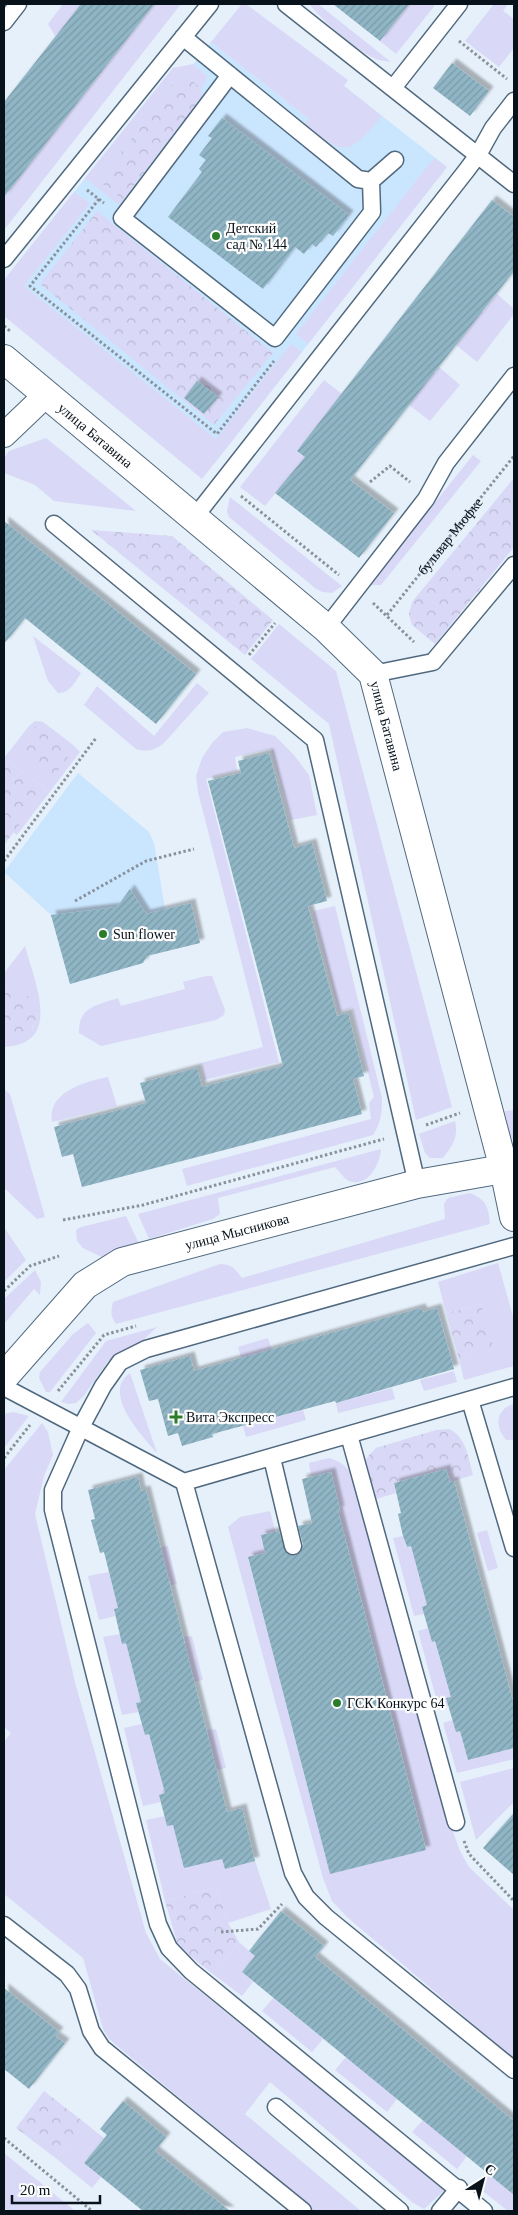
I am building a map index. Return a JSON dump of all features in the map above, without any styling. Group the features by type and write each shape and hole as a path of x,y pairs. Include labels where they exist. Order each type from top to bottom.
{"street":[{"name":"улица Батавина","path":"6,365 46,394 326,628 373,674 487,1107 509,1168 514,1218"},
{"path":"4,435 46,394"},
{"name":"улица Мысникова","path":"4,1378 85,1285 122,1262 417,1184 509,1168"}],"lane":[{"path":"4,22 18,4"},
{"path":"4,259 210,4"},
{"path":"286,4 514,184"},
{"path":"393,88 459,4"},
{"path":"183,37 358,179 370,181 395,160"},
{"path":"230,75 122,218 275,338 372,212 370,181"},
{"path":"194,518 478,155 493,128 514,101"},
{"path":"326,628 428,496 446,462 514,376"},
{"path":"54,524 315,740 417,1184"},
{"path":"373,674 433,662 514,565"},
{"path":"484,2211 459,2188 191,1970 169,1948 158,1924 53,1510 53,1490 81,1427 102,1386 120,1362 146,1349 514,1246"},
{"path":"4,1387 184,1482 514,1387"},
{"path":"470,1400 514,1548"},
{"path":"348,1435 456,1822"},
{"path":"272,1458 293,1546"},
{"path":"184,1482 293,1874 306,1898 326,1918 514,2070"},
{"path":"4,1925 67,1974 78,1989 90,2031 102,2048 303,2211"},
{"path":"276,2106 400,2211"},
{"path":"440,2211 459,2188"}],"path":[{"path":"441,27 514,85"},
{"path":"70,176 122,218"},
{"path":"99,199 30,286 217,434 279,355 275,338"},
{"name":"бульвар Мюфке","path":"387,615 514,456"},
{"path":"370,482 390,466 428,496"},
{"path":"223,482 387,615 433,662"},
{"path":"248,656 276,622"},
{"path":"4,861 96,738"},
{"path":"75,901 146,861 194,849"},
{"path":"63,1220 143,1205 405,1133 454,1114 487,1107"},
{"path":"4,1291 30,1266 60,1256"},
{"path":"456,1822 468,1854 514,1901"},
{"path":"220,1932 258,1929 282,1904"},
{"path":"4,2138 92,2211"}],"shaded area":[{"name":"Детский сад № 144","path":"211,42 309,119 344,86 447,167 214,464 4,280 173,68 192,66"},
{"path":"78,773 149,832 154,843 174,949 151,946 143,963 70,984 51,915 4,872"}],"green space":[{"path":"63,4 88,4 63,35 59,32 55,36 48,24"},
{"path":"154,4 181,4 4,230 4,197"},
{"path":"242,4 246,4 348,80 344,86 382,116 361,139 353,145 338,147 318,135 304,124 309,119 211,42"},
{"path":"310,4 318,4 391,62 379,60 363,52 322,18"},
{"path":"409,4 436,4 396,54 380,41"},
{"path":"494,4 508,4 503,11 514,19 514,48 499,67 465,41"},
{"path":"193,64 207,76 201,88 182,73 99,181 123,200 119,205 85,178 173,68"},
{"path":"182,73 201,88 202,96 123,200 99,181"},
{"path":"434,158 447,167 308,344 296,334"},
{"path":"74,192 90,203 24,286 216,439 291,344 302,352 202,479 4,316 4,280"},
{"path":"97,211 273,353 214,425 40,284"},
{"path":"497,294 514,309 514,314 477,362 456,345 465,334 461,330 478,309 483,312"},
{"path":"439,367 460,385 430,421 409,405 430,369 435,373"},
{"path":"324,380 342,394 297,451 305,457 265,506 240,487"},
{"path":"46,438 136,511 54,501 35,485 4,473 4,458 9,451"},
{"path":"473,455 481,461 381,585 369,585"},
{"path":"514,478 514,547 435,644 412,625 409,614 412,602"},
{"path":"230,497 342,586 332,593 322,592 315,588 229,517 227,511"},
{"path":"91,530 172,536 273,620 245,655"},
{"path":"279,624 336,671 452,1107 416,1120 329,724 251,659"},
{"path":"33,636 81,673 66,691 58,693 48,681"},
{"path":"197,683 209,693 163,744 150,750 136,749 84,705 97,686 154,736"},
{"path":"35,721 43,722 80,752 17,835 13,832 46,789 8,761 4,767 4,758"},
{"path":"37,724 73,751 52,778 17,752"},
{"path":"247,728 275,736 294,755 309,775 317,815 291,820 271,749 235,757 237,771 206,779 279,1062 204,1080 201,1063 263,1047 198,792 196,776 202,758 212,743 223,732"},
{"path":"8,761 46,789 4,845 4,767"},
{"path":"335,906 382,1098 381,1118 376,1131 373,1135 187,1186 182,1169 371,1119 369,1103 374,1097 352,1008 339,1012 313,911"},
{"path":"25,946 38,993 39,1023 34,1035 22,1043 4,1047 4,1035 33,1028 37,1013 9,991 4,993 4,973"},
{"path":"212,976 225,1010 224,1015 216,1020 101,1046 79,1033 80,1024 85,1012 96,1005 118,998 121,1006 185,989 183,982"},
{"path":"9,991 23,993 31,999 36,1008 36,1018 33,1027 26,1034 16,1037 4,1035 4,993"},
{"path":"108,1077 117,1106 52,1122 52,1112 55,1103 61,1096 78,1086"},
{"path":"4,1089 10,1094 45,1217 37,1219 4,1188"},
{"path":"514,1110 514,1142 509,1133 505,1111"},
{"path":"455,1121 455,1137 449,1150 443,1158 430,1158 425,1153 419,1134"},
{"path":"381,1149 375,1168 362,1181 349,1181 335,1167 218,1198 220,1214 213,1219 149,1239 138,1214"},
{"path":"470,1193 480,1198 486,1205 490,1224 116,1324 112,1316 113,1302 220,1264 233,1268 242,1278 445,1219 444,1204 448,1198"},
{"path":"126,1216 139,1244 104,1258 83,1248 77,1241 76,1230 81,1227"},
{"path":"4,1227 26,1260 4,1282"},
{"path":"498,1263 514,1320 514,1366 464,1380 459,1359 493,1349 481,1304 446,1313 438,1282"},
{"path":"35,1270 41,1282 40,1295 34,1289 4,1324 4,1299"},
{"path":"481,1304 494,1349 459,1359 446,1313"},
{"path":"88,1323 96,1333 50,1392 46,1392 39,1378 40,1372 73,1334"},
{"path":"157,1327 142,1341 108,1361 83,1397 76,1403 61,1402 106,1341"},
{"path":"268,1338 273,1353 242,1361 238,1347"},
{"path":"454,1371 457,1382 424,1391 420,1380"},
{"path":"130,1373 157,1453 134,1425 122,1403 120,1392 122,1381"},
{"path":"392,1388 395,1399 338,1413 336,1403"},
{"path":"514,1404 514,1440 506,1440 500,1430 500,1414 508,1406"},
{"path":"303,1410 306,1420 246,1437 243,1426"},
{"path":"13,1412 29,1416 4,1448 4,1414"},
{"path":"42,1423 48,1432 53,1455 44,1476 35,1514 76,1686 146,1933 160,1959 445,2190 424,2209 412,2202 270,2082 245,2114 361,2211 315,2211 109,2039 103,2029 83,1958 4,1894 4,1742 11,1733 4,1727 4,1470"},
{"path":"449,1429 460,1437 468,1455 473,1475 450,1482 446,1469 394,1483 396,1493 376,1499 365,1461 376,1448 436,1430"},
{"path":"329,1458 346,1467 357,1482 439,1793 460,1851 469,1867 514,1910 514,2059 347,1917 332,1901 323,1878 228,1527 240,1517 270,1511 280,1549 248,1558 330,1874 426,1849 344,1533 311,1518 340,1510 331,1472 311,1477 309,1463"},
{"path":"487,1530 498,1568 488,1571 477,1533"},
{"path":"403,1536 406,1547 411,1546 427,1605 422,1607 424,1614 414,1616 393,1538"},
{"path":"168,1546 177,1584 171,1585 170,1580 165,1581 159,1554 162,1553 161,1547"},
{"path":"109,1572 118,1608 114,1609 115,1616 99,1620 88,1576"},
{"path":"428,1628 432,1642 435,1641 451,1697 447,1698 449,1706 439,1709 418,1631"},
{"path":"120,1634 126,1643 141,1702 137,1703 139,1712 122,1715 103,1637"},
{"path":"192,1636 203,1680 194,1682 193,1675 189,1676 181,1644 186,1643 184,1637"},
{"path":"453,1720 456,1731 460,1731 468,1760 514,1748 514,1759 457,1773 443,1723"},
{"path":"142,1724 145,1735 149,1734 165,1793 160,1795 161,1802 143,1806 124,1728"},
{"path":"216,1729 226,1768 216,1770 215,1765 211,1766 204,1738 208,1737 207,1730"},
{"path":"514,1768 514,1802 476,1840 460,1782"},
{"path":"165,1816 167,1826 173,1825 222,1859 225,1869 255,1861 271,1909 228,1923 217,1887 165,1901 146,1820"},
{"path":"217,1887 228,1923 239,1942 214,1975 189,1955 177,1942 165,1901"},
{"path":"239,1942 255,1956 242,1972 253,1982 242,1996 214,1975"},
{"path":"273,1998 323,2039 312,2052 262,2011"},
{"path":"346,2057 397,2099 387,2112 335,2070"},
{"path":"44,2091 85,2123 57,2159 16,2128"},
{"path":"423,2120 467,2156 457,2169 412,2132"},
{"path":"85,2123 104,2138 84,2163 101,2177 92,2188 57,2159"},
{"path":"4,2153 75,2211 8,2211 4,2208"},
{"path":"489,2174 514,2195 514,2211 508,2211 479,2188"}],"building":[{"path":"81,4 154,4 4,197 4,102"},
{"path":"333,4 409,4 380,41"},
{"path":"452,63 489,91 470,116 433,88"},
{"path":"222,118 349,215 333,236 328,233 316,247 312,244 304,254 295,247 263,289 168,217 202,172 199,169 206,160 199,155 212,138 208,136"},
{"path":"492,200 514,217 514,271 350,480 394,513 359,558 275,493 305,457 297,451"},
{"path":"197,381 218,397 204,414 184,398"},
{"path":"4,521 196,674 156,724 25,618 4,644"},
{"path":"269,753 294,848 312,843 327,901 308,906 337,1016 348,1013 364,1076 353,1079 362,1114 82,1187 73,1154 62,1157 54,1127 146,1103 140,1083 197,1068 202,1087 283,1066 208,781 241,773 238,761"},
{"name":"Sun flower","path":"130,889 146,914 191,903 200,943 147,956 143,963 70,984 51,915 117,907"},
{"path":"421,1308 423,1312 437,1308 454,1369 336,1403 335,1401 212,1434 213,1437 182,1446 178,1433 168,1436 158,1399 149,1401 140,1370 190,1356 194,1371"},
{"path":"446,1469 450,1482 454,1481 514,1705 514,1748 468,1760 460,1731 456,1732 446,1698 451,1697 435,1641 432,1642 422,1607 427,1605 411,1546 407,1547 403,1536 398,1514 401,1513 394,1483"},
{"name":"ГСК Конкурс 64","path":"331,1472 340,1510 338,1511 426,1850 330,1874 248,1557 265,1553 261,1535 279,1531 286,1553 295,1556 300,1553 303,1544 298,1526 312,1523 302,1479"},
{"path":"138,1477 141,1491 146,1490 227,1812 242,1808 255,1861 225,1869 222,1859 184,1868 173,1825 167,1826 159,1795 165,1793 149,1734 145,1735 136,1703 141,1702 126,1643 122,1644 114,1609 118,1608 104,1552 100,1553 91,1520 95,1519 88,1490"},
{"path":"514,1813 514,1875 483,1848"},
{"path":"281,1911 324,1946 315,1957 514,2121 514,2195 242,1972 255,1956 249,1951"},
{"path":"4,1988 59,2032 55,2036 65,2043 29,2089 4,2069"},
{"path":"123,2101 166,2137 155,2151 230,2211 143,2211 84,2163 107,2135 100,2129"}],"place":[{"name":"Детский сад № 144","path":"216,236"},
{"name":"Sun flower","path":"103,934"},
{"name":"Вита Экспресс","path":"176,1417"},
{"name":"ГСК Конкурс 64","path":"337,1703"}]}
